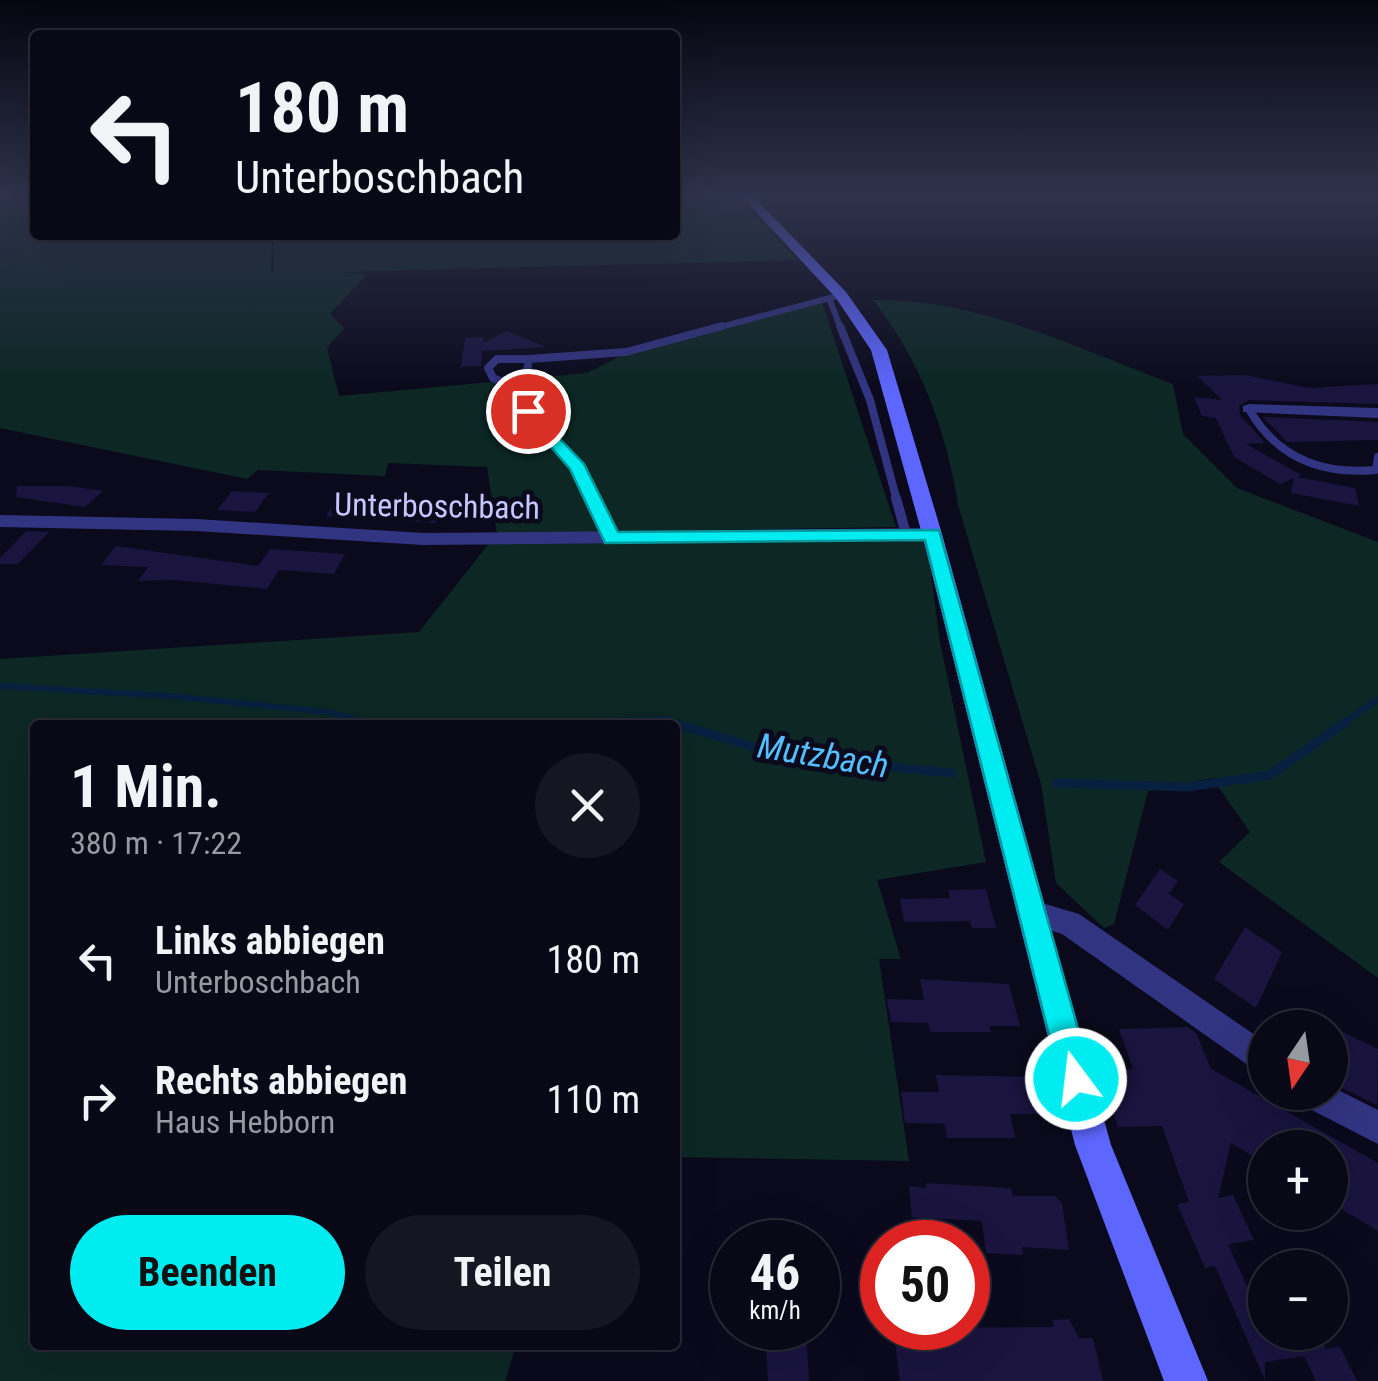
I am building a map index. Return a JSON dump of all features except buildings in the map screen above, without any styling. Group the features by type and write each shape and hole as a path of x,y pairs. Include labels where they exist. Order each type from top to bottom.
{"main road":[{"path":"802,259 879,350 932,534 1093,1146 1186,1381"}],"street":[{"path":"1249,410 1378,413"},
{"name":"Unterboschbach","path":"0,521 196,526 423,539 932,534"},
{"path":"1032,913 1069,923 1248,1049"},
{"path":"1344,1110 1378,1128"}],"lane":[{"path":"521,390 493,378 488,368 497,360 626,352 835,297 870,400 906,534"},
{"path":"529,359 521,390 528,411 578,468 612,538"},
{"path":"1249,410 1256,425 1310,466 1348,474 1376,470 1378,458"}],"green space":[{"path":"0,259 271,259 274,272 274,259 797,259 339,272 367,274 330,314 344,328 327,348 339,396 587,373 617,358 822,302 896,527 497,534 487,467 388,463 385,476 258,470 247,479 0,428"},
{"path":"873,300 951,307 988,316 1173,384 1183,434 1237,488 1378,542 1378,978 1219,862 1250,832 1212,778 1148,791 1114,924 1104,928 1056,883 1041,784 958,505 939,424 905,347"},
{"path":"495,536 926,537 940,642 986,862 877,880 901,959 879,959 909,1161 680,1157 680,720 30,720 30,1350 514,1350 505,1381 0,1381 0,659 419,632"}],"waterway":[{"name":"Mutzbach","path":"0,686 171,696 335,713 357,720"},
{"name":"Mutzbach","path":"1343,723 1378,699"},
{"name":"Mutzbach","path":"646,720 664,720"},
{"name":"Mutzbach","path":"1056,783 1188,787 1270,775 1347,721"},
{"name":"Mutzbach","path":"680,725 787,757 952,773"}],"route":[{"path":"528,411 578,468 592,504 612,538 932,534 1076,1079"}]}
